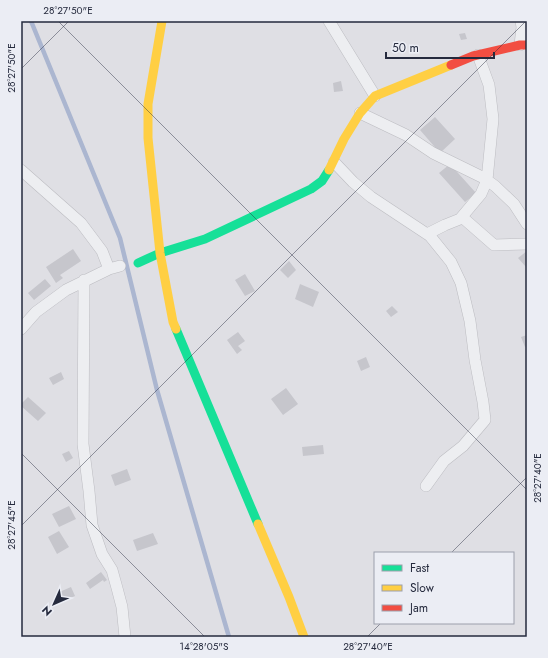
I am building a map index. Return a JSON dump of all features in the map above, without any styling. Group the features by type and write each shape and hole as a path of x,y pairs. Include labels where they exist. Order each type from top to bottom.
{"street":[{"path":"162,21 148,104 148,138 160,253 174,322 286,589 304,637"},
{"path":"329,21 375,96"},
{"path":"138,262 160,253 205,239 311,189 322,181 331,168 344,139 360,113 375,96 473,56 524,45 521,21"},
{"path":"427,234 460,219 481,194 487,180 492,119 489,85 478,55"},
{"path":"360,113 406,135 422,146 487,180 514,204 527,224"},
{"path":"334,162 353,182 371,197 430,236 451,262 461,283 470,320 475,360 486,420 464,446 444,460 426,486"},
{"path":"21,170 81,223 102,251 109,269"},
{"path":"462,217 494,245 527,244"},
{"path":"21,329 36,312 66,290 84,280 120,266"},
{"path":"84,280 83,444 92,525 102,554 112,570 118,588 122,606 125,637"}],"building":[{"path":"465,33 467,39 461,40 459,34"},
{"path":"341,81 343,91 334,92 333,83"},
{"path":"435,117 455,139 440,153 420,130"},
{"path":"450,164 476,193 465,202 439,173"},
{"path":"73,249 81,261 60,275 63,278 56,283 46,267"},
{"path":"527,251 527,266 526,267 518,258"},
{"path":"289,261 296,270 288,278 280,270"},
{"path":"245,274 255,291 245,296 235,280"},
{"path":"45,279 51,286 34,300 28,293"},
{"path":"300,284 319,292 313,307 295,299"},
{"path":"392,306 398,312 391,317 386,311"},
{"path":"238,332 245,341 238,346 242,350 237,354 227,340"},
{"path":"527,335 527,346 525,347 521,337"},
{"path":"366,357 370,367 361,371 357,361"},
{"path":"61,372 64,379 53,385 49,378"},
{"path":"286,388 298,404 283,415 271,399"},
{"path":"28,397 46,413 38,421 21,406 21,404"},
{"path":"323,445 324,454 303,456 302,447"},
{"path":"69,451 73,458 66,462 62,454"},
{"path":"127,469 131,480 115,486 111,475"},
{"path":"69,506 76,519 59,527 52,514"},
{"path":"59,531 69,547 57,554 48,537"},
{"path":"153,533 158,544 137,551 133,540"},
{"path":"101,572 107,580 104,582 103,580 90,589 86,583"},
{"path":"71,587 75,596 61,602 57,593"}],"waterway":[{"path":"31,21 120,238 157,390 229,637"}],"traffic: fast":[{"path":"138,263 160,253 205,239 311,189 322,181 329,170"},
{"path":"176,329 258,524"}],"traffic: slow":[{"path":"162,21 148,104 148,138 160,253 173,322 176,329"},
{"path":"329,170 344,139 360,113 375,96 451,65"},
{"path":"258,524 304,637"}],"traffic: jam":[{"path":"451,65 473,56 520,45 527,45"}]}
